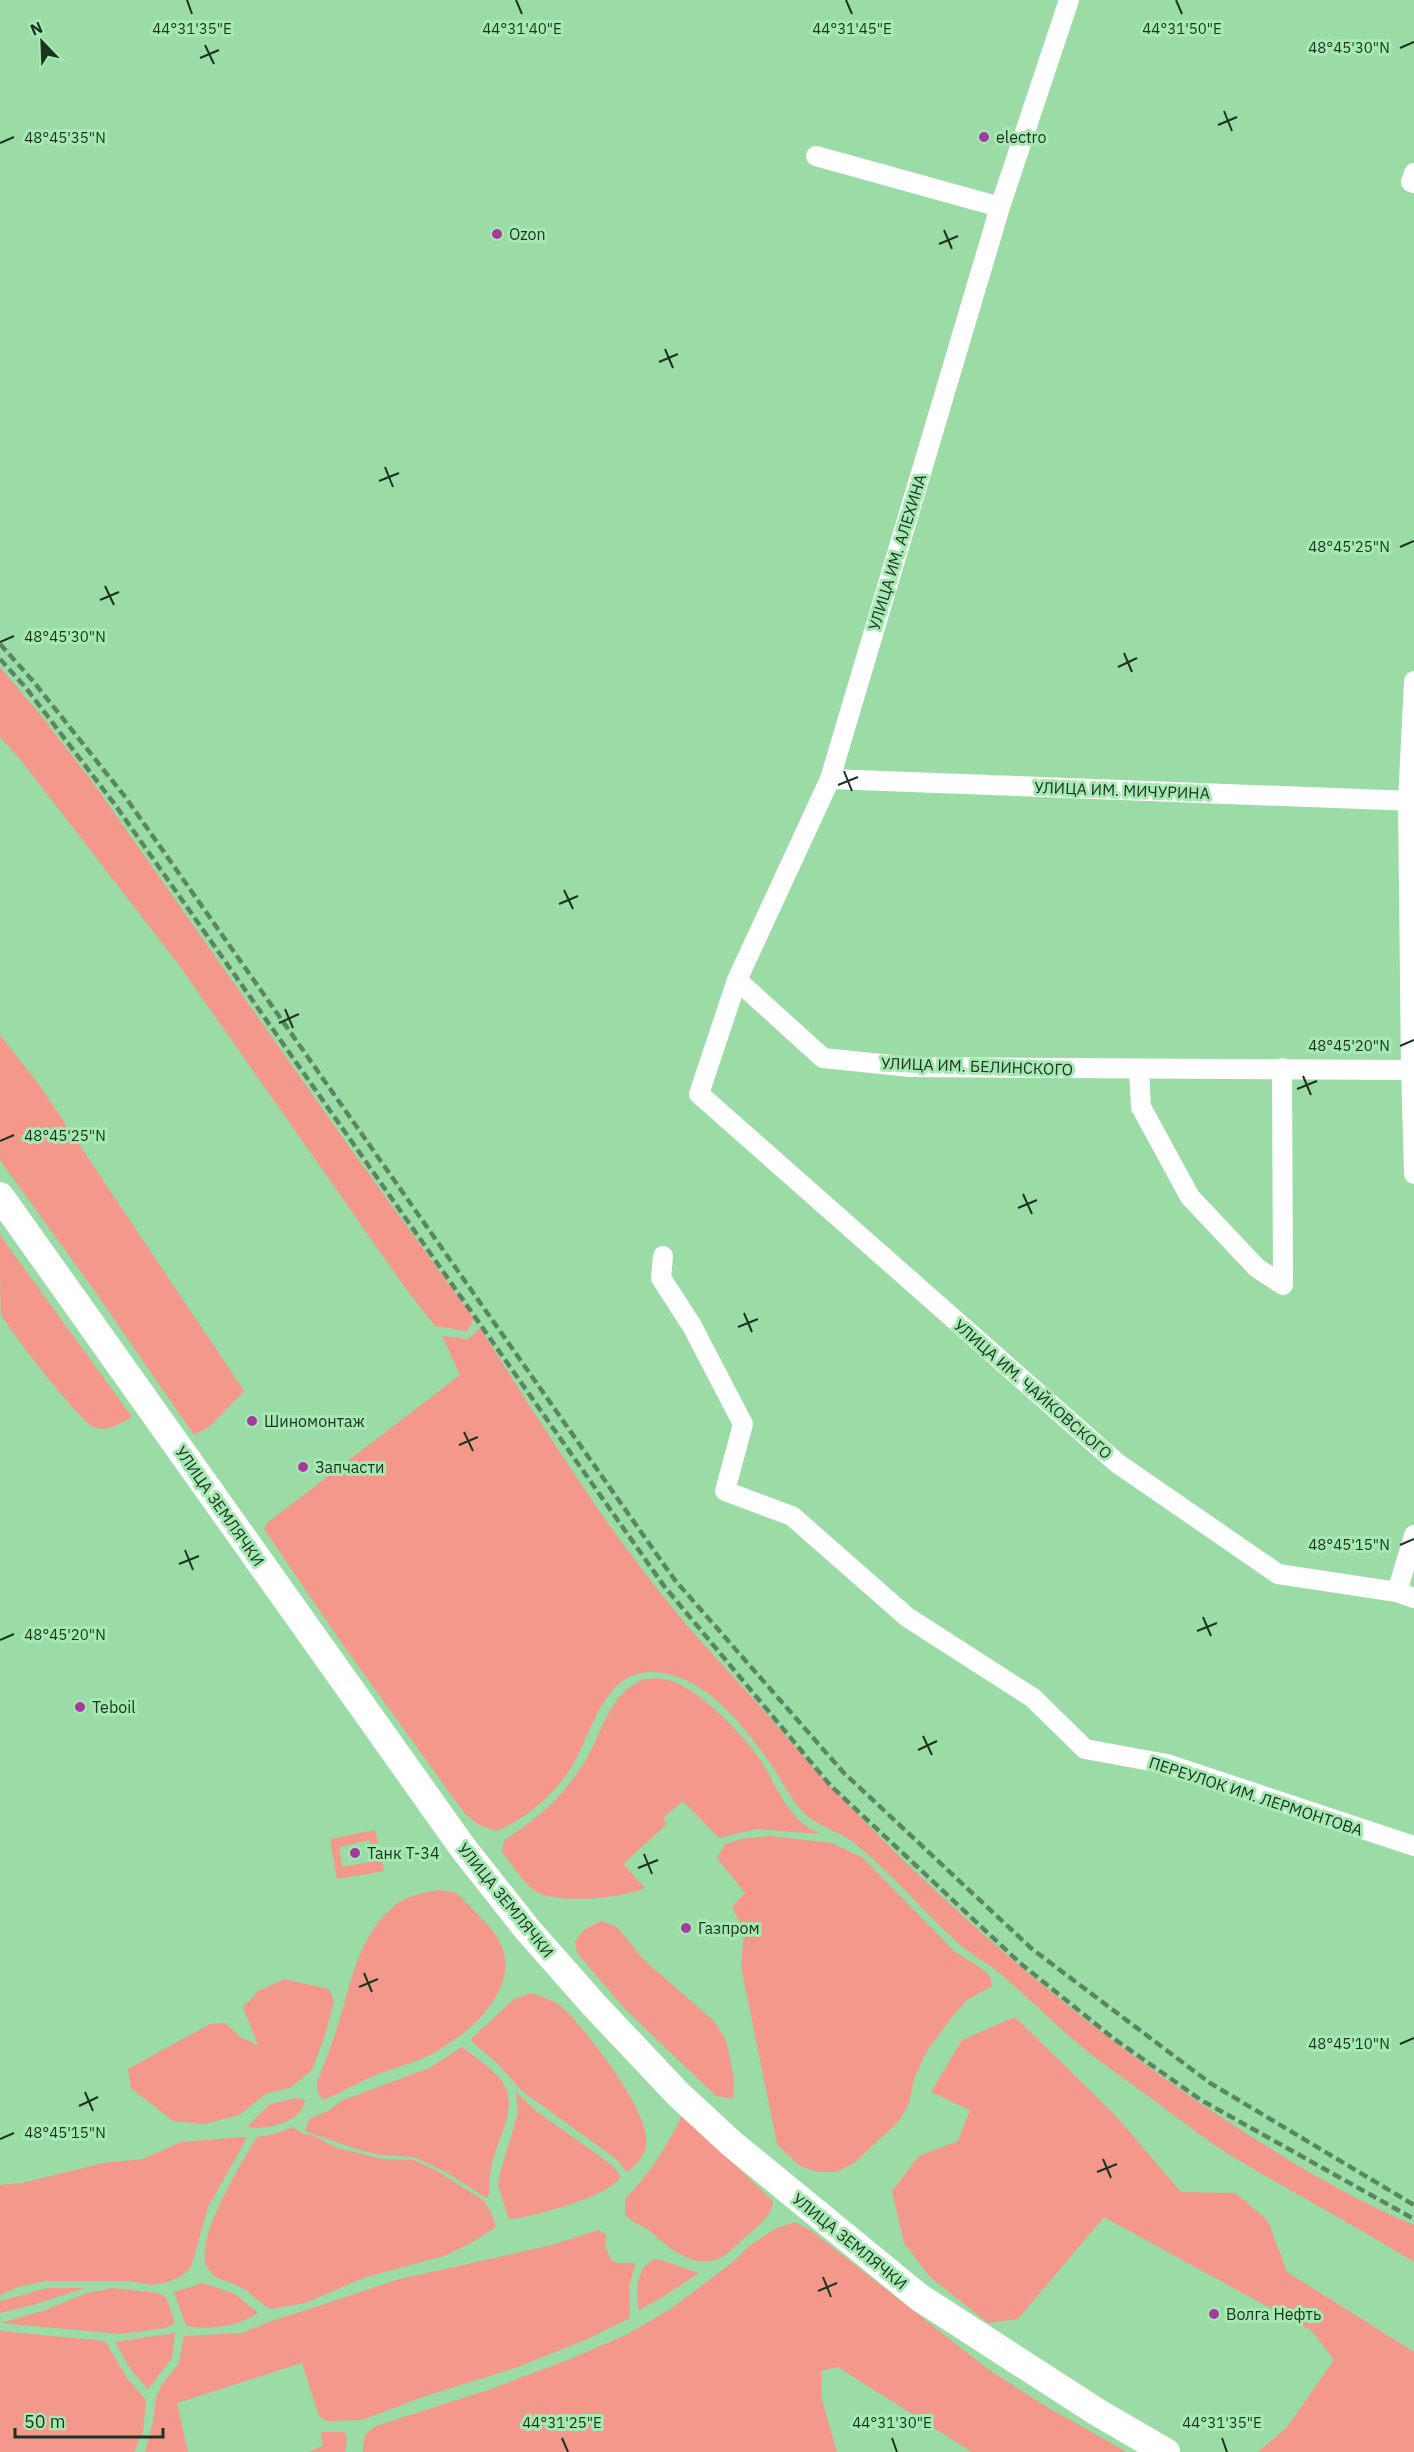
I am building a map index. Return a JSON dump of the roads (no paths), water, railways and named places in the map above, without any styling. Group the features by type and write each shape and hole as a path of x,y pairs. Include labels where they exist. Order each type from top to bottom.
{"main road":[{"name":"УЛИЦА ЗЕМЛЯЧКИ","path":"0,1196 463,1848 527,1929 594,2005 678,2094 731,2144 919,2297 1097,2412 1166,2452"}],"street":[{"name":"УЛИЦА ИМ. АЛЕХИНА","path":"699,1094 737,980 830,779 1000,207 1069,0"},
{"path":"816,156 1000,207"},
{"path":"1414,681 1410,1070 1414,1174"},
{"name":"УЛИЦА ИМ. МИЧУРИНА","path":"830,779 1411,801"},
{"name":"УЛИЦА ИМ. БЕЛИНСКОГО","path":"737,980 823,1058 911,1067 1410,1070"},
{"path":"1139,1070 1141,1107 1190,1197 1257,1268 1283,1285 1282,1068"},
{"name":"УЛИЦА ИМ. ЧАЙКОВСКОГО","path":"699,1094 1117,1463 1278,1574 1406,1595"},
{"name":"ПЕРЕУЛОК ИМ. ЛЕРМОНТОВА","path":"663,1256 661,1278 692,1326 743,1424 724,1491 792,1516 907,1617 1033,1698 1085,1749 1167,1764 1414,1846"},
{"path":"1406,1595 1414,1535"}],"railway":[{"path":"0,644 33,681 126,798 674,1579 843,1772 1032,1949 1210,2083 1414,2205"},
{"path":"0,659 26,688 116,806 664,1586 830,1785 1020,1963 1113,2038 1201,2100 1414,2219"}],"place":[{"name":"electro","path":"984,137"},
{"name":"Ozon","path":"497,234"},
{"name":"Шиномонтаж","path":"252,1421"},
{"name":"Запчасти","path":"303,1467"},
{"name":"Teboil","path":"80,1707"},
{"name":"Танк Т-34","path":"355,1853"},
{"name":"Газпром","path":"686,1928"},
{"name":"Волга Нефть","path":"1214,2314"}]}
